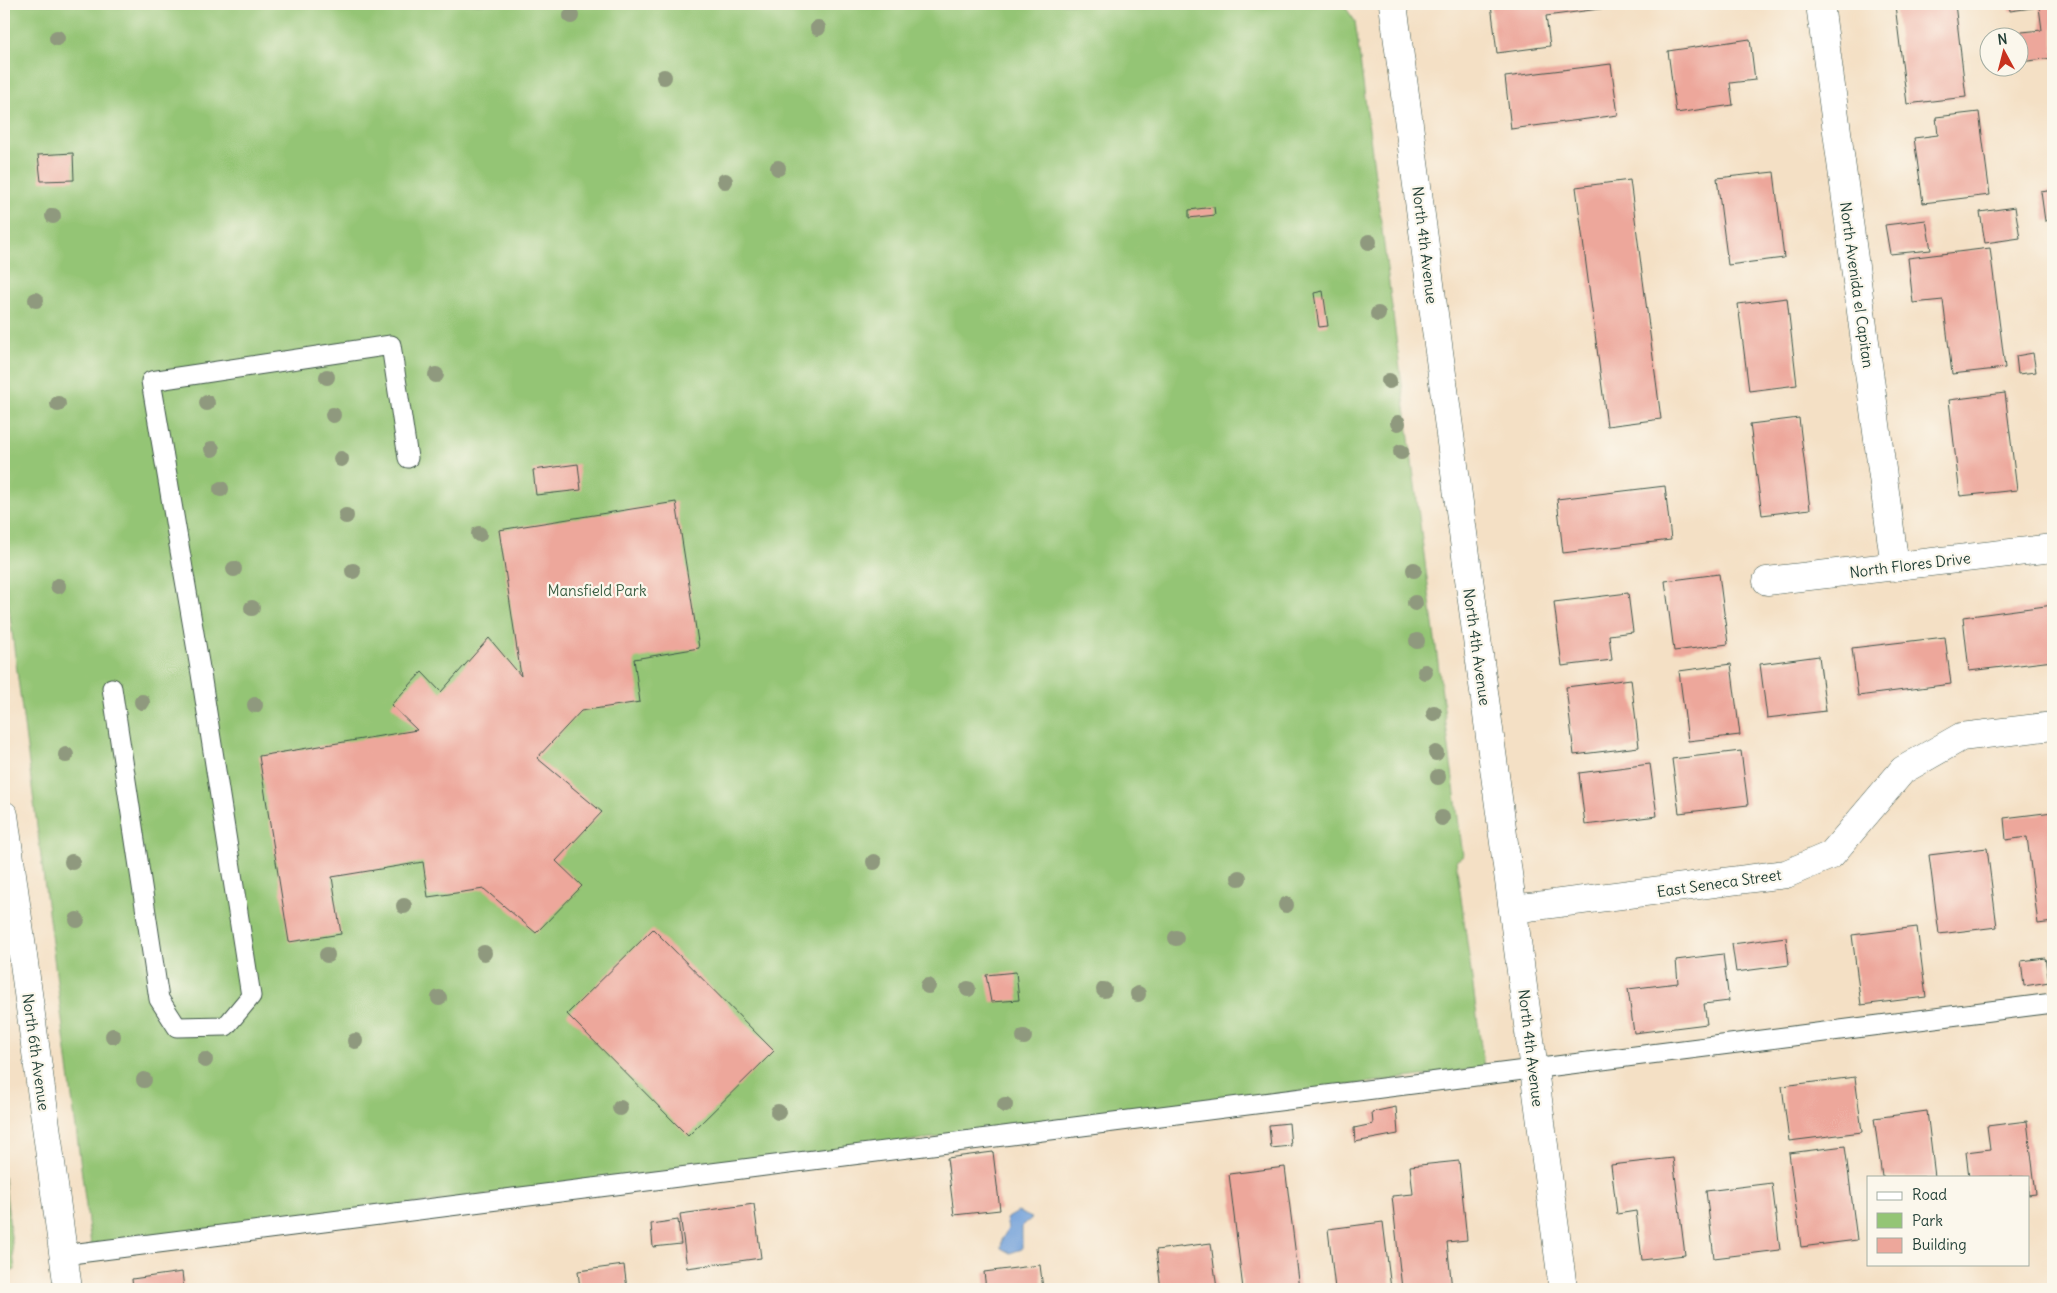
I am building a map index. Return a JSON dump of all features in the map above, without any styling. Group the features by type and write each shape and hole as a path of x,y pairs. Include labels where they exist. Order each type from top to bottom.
{"street":[{"name":"North 4th Avenue","path":"1393,4 1563,1289"},
{"name":"North Avenida el Capitan","path":"1820,4 1895,567"},
{"name":"North Flores Drive","path":"1767,581 2053,548"},
{"name":"East Seneca Street","path":"1514,910 1786,874 1831,854 1903,770 1961,737 2053,726"},
{"name":"North 6th Avenue","path":"4,815 68,1289"}],"lane":[{"path":"112,688 159,999 177,1027 226,1026 251,996 201,674 151,381 391,345 408,458"},
{"path":"63,1255 2053,1002"}],"green space":[{"name":"Mansfield Park","path":"11,4 1343,4 1355,21 1463,856 1456,861 1484,1068 91,1245 4,570 4,50"},
{"path":"4,1177 15,1270 4,1271"}],"water":[{"path":"1018,1212 1032,1218 1022,1226 1022,1249 1010,1253 1001,1248 1002,1239 1008,1229 1006,1219"}],"building":[{"path":"1491,4 1606,4 1607,8 1546,16 1550,46 1497,53"},
{"path":"1955,4 1966,97 1907,104 1895,5"},
{"path":"2009,4 2053,4 2053,58 2030,61 2030,31 2042,30 2039,7 2010,11"},
{"path":"1750,39 1755,80 1730,83 1733,105 1676,113 1668,51"},
{"path":"1611,64 1618,115 1511,129 1505,77"},
{"path":"1979,112 1990,195 1923,203 1914,138 1938,135 1936,117"},
{"path":"73,153 74,180 41,181 38,155"},
{"path":"1774,172 1784,258 1728,265 1717,178"},
{"path":"1630,180 1661,419 1607,426 1576,187"},
{"path":"2053,190 2053,220 2045,221 2041,192"},
{"path":"1214,207 1215,215 1189,218 1189,210"},
{"path":"2015,207 2020,238 1985,243 1980,212"},
{"path":"1926,220 1931,250 1890,254 1885,225"},
{"path":"1990,248 2005,368 1952,374 1943,300 1913,303 1908,258"},
{"path":"1323,291 1328,326 1319,327 1314,293"},
{"path":"1787,298 1797,385 1749,391 1738,304"},
{"path":"2033,353 2036,372 2018,374 2016,356"},
{"path":"2005,393 2017,490 1960,496 1949,400"},
{"path":"1799,418 1810,509 1762,515 1750,424"},
{"path":"578,464 581,490 536,495 533,470"},
{"path":"1665,486 1671,540 1563,553 1557,499"},
{"path":"676,502 699,648 634,659 640,702 581,711 537,758 602,812 556,861 582,886 536,933 484,889 428,897 423,862 332,877 341,934 289,942 259,756 417,730 391,705 422,672 441,692 489,638 521,676 499,530"},
{"path":"1719,574 1728,644 1674,651 1665,581"},
{"path":"1628,593 1633,632 1609,635 1612,660 1562,666 1554,602"},
{"path":"2053,605 2053,661 1969,671 1963,617"},
{"path":"1945,637 1951,684 1858,696 1852,648"},
{"path":"1819,656 1826,711 1767,718 1760,664"},
{"path":"1731,664 1740,735 1688,741 1679,671"},
{"path":"1631,679 1639,747 1574,755 1566,687"},
{"path":"1741,751 1748,805 1679,813 1672,759"},
{"path":"1650,764 1657,816 1585,825 1579,773"},
{"path":"2053,812 2053,922 2038,924 2027,837 2006,840 2004,818"},
{"path":"1987,848 1997,927 1939,934 1929,855"},
{"path":"1917,927 1926,997 1861,1005 1852,935"},
{"path":"653,929 774,1051 688,1136 567,1014"},
{"path":"1786,937 1789,965 1736,972 1732,944"},
{"path":"1723,954 1729,1001 1704,1004 1707,1024 1634,1033 1628,989 1678,983 1676,960"},
{"path":"2045,958 2049,982 2024,986 2021,961"},
{"path":"1016,972 1019,1000 991,1002 986,975"},
{"path":"1855,1077 1862,1132 1789,1141 1782,1086"},
{"path":"1396,1107 1398,1134 1355,1142 1354,1128 1373,1124 1372,1112"},
{"path":"1927,1111 1935,1176 1882,1176 1874,1118"},
{"path":"2027,1121 2036,1194 2030,1195 2030,1176 1969,1176 1966,1152 1990,1149 1987,1126"},
{"path":"1289,1123 1291,1146 1271,1148 1269,1125"},
{"path":"1845,1146 1857,1240 1801,1247 1789,1153"},
{"path":"993,1152 1000,1210 954,1215 947,1158"},
{"path":"1673,1158 1685,1255 1642,1260 1636,1211 1617,1214 1611,1165"},
{"path":"1459,1161 1467,1240 1447,1242 1452,1289 1402,1289 1392,1196 1413,1194 1410,1166"},
{"path":"1285,1167 1300,1289 1243,1289 1229,1174"},
{"path":"1772,1183 1780,1250 1714,1258 1706,1191"},
{"path":"754,1204 761,1258 687,1268 680,1214"},
{"path":"678,1220 681,1244 653,1247 651,1224"},
{"path":"1383,1222 1391,1289 1335,1289 1328,1229"},
{"path":"1211,1243 1217,1289 1161,1289 1156,1250"},
{"path":"624,1265 627,1289 580,1289 578,1271"},
{"path":"1040,1265 1043,1289 986,1289 984,1272"},
{"path":"182,1272 184,1289 133,1289 132,1279"}]}
